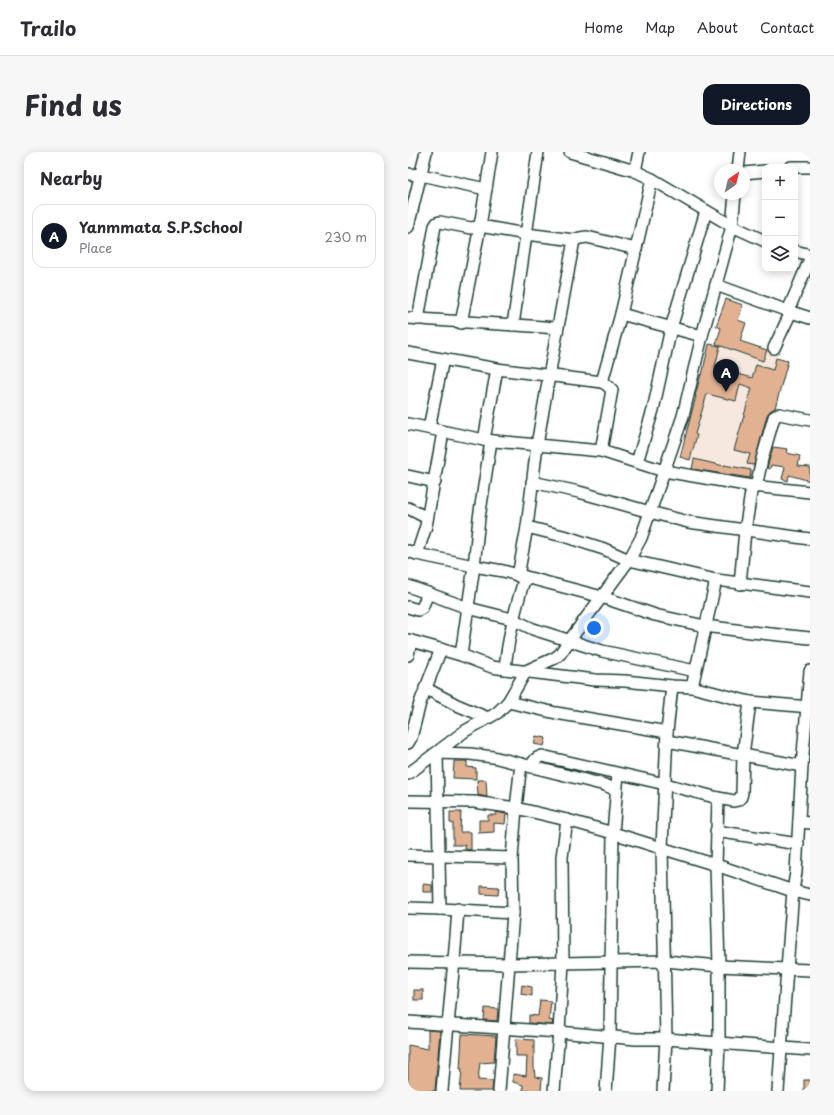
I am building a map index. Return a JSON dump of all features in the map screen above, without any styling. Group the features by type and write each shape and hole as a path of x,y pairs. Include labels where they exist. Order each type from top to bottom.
{"street":[{"path":"408,227 426,152"},
{"path":"461,323 480,226 492,152"},
{"path":"513,325 538,152"},
{"path":"570,152 635,171 652,179 732,226 762,238"},
{"path":"635,171 639,152"},
{"path":"739,164 740,152"},
{"path":"798,167 810,167"},
{"path":"750,172 762,171"},
{"path":"408,174 421,175 486,189"},
{"path":"602,382 620,314 652,179"},
{"path":"408,774 465,731 498,713 508,702 526,671 555,658 560,654 629,560 641,538 683,416 702,336 732,226 734,200"},
{"path":"637,462 652,410 670,328 706,211"},
{"path":"557,328 413,319 435,226 440,222 471,228 480,226 574,240 587,238 636,249"},
{"path":"505,669 509,636 521,576 532,482 549,376 574,240"},
{"path":"798,252 810,255"},
{"path":"774,348 810,259"},
{"path":"716,285 810,318"},
{"path":"620,314 702,336"},
{"path":"408,353 497,369 602,382 612,390 601,451"},
{"path":"429,428 443,359"},
{"path":"461,655 474,566 487,441 497,369"},
{"path":"740,584 745,531 754,486 774,417 780,414 810,420"},
{"path":"408,424 487,441 601,451 664,471 754,486 810,492"},
{"path":"443,432 435,482 427,518 413,552 503,571 602,597 655,615 706,626 810,638"},
{"path":"408,476 435,482"},
{"path":"532,482 583,493 688,522 810,539"},
{"path":"408,508 427,518"},
{"path":"526,527 567,537 604,549 629,560 716,580 810,592"},
{"path":"692,687 716,580"},
{"path":"408,586 468,608 512,619 533,629 602,651 695,671"},
{"path":"408,608 418,610 422,608 428,593"},
{"path":"408,655 409,640 461,655 492,667 570,678 692,687 750,702 808,706"},
{"path":"408,743 425,688 441,649"},
{"path":"778,1091 780,1048 793,891 798,844 805,822 804,773 808,728 810,671"},
{"path":"663,1091 666,1039 662,848 667,737 672,686"},
{"path":"425,688 457,705 488,718"},
{"path":"508,702 743,755 804,773"},
{"path":"499,1091 513,913 512,858 516,808 526,766 537,757 542,756 665,784 718,798 734,801 738,800 741,797 743,755 750,702"},
{"path":"437,753 470,754 493,757 605,785 616,790"},
{"path":"437,753 440,909"},
{"path":"606,1091 610,1036 614,833 618,774"},
{"path":"717,1091 719,1043 719,966 716,831 718,798"},
{"path":"408,801 474,802 516,808 614,833 793,891 810,895"},
{"path":"554,1091 563,963 562,857 567,820"},
{"path":"716,831 798,844"},
{"path":"408,855 512,858"},
{"path":"408,908 513,913"},
{"path":"442,1091 455,963 458,910"},
{"path":"408,962 509,964 665,962 810,970"},
{"path":"408,1022 448,1026 559,1032 636,1039 666,1039 810,1050"}],"shaded area":[{"path":"720,345 767,350 777,355 747,463 756,466 754,482 749,481 751,470 694,459 690,460"}],"building":[{"path":"726,299 743,305 738,320 746,323 740,341 767,350 763,361 716,344 721,328 716,326"},
{"path":"709,344 720,346 715,367 752,378 756,365 773,370 776,358 788,361 775,408 767,415 754,465 747,464 750,454 734,450 752,388 740,384 736,401 707,394 695,434 697,435 690,460 680,457"},
{"path":"773,447 788,449 787,453 800,456 798,466 810,467 810,481 789,475 788,481 782,479 785,467 771,465 770,469 767,468"},
{"path":"694,459 751,470 750,478 692,469"},
{"path":"536,736 546,738 544,746 534,744"},
{"path":"454,761 467,761 467,767 476,768 476,779 453,778"},
{"path":"477,780 486,780 487,797 478,795"},
{"path":"450,812 461,812 460,832 471,832 471,850 465,849 465,845 453,845 453,823 450,823"},
{"path":"496,812 506,814 505,824 494,823 494,832 479,833 479,820 488,820 488,815 496,815"},
{"path":"423,884 432,885 432,892 423,892"},
{"path":"481,886 499,887 498,895 481,894"},
{"path":"522,985 532,987 532,996 521,994"},
{"path":"414,990 423,990 423,1000 414,1000"},
{"path":"540,1000 551,1001 549,1020 553,1021 552,1025 529,1023 529,1015 538,1016"},
{"path":"485,1008 498,1009 497,1021 484,1020"},
{"path":"428,1030 440,1031 435,1091 408,1091 408,1045 428,1049"},
{"path":"462,1034 496,1036 494,1062 480,1063 478,1080 493,1081 492,1091 460,1091 462,1069 460,1069"},
{"path":"516,1039 534,1040 535,1077 542,1078 541,1091 523,1091 523,1085 513,1082 513,1074 526,1076 527,1056 516,1056"},
{"path":"804,1080 810,1080 810,1091 804,1091"}],"place":[{"name":"Yanmmata S.P.School","path":"726,392"}]}
